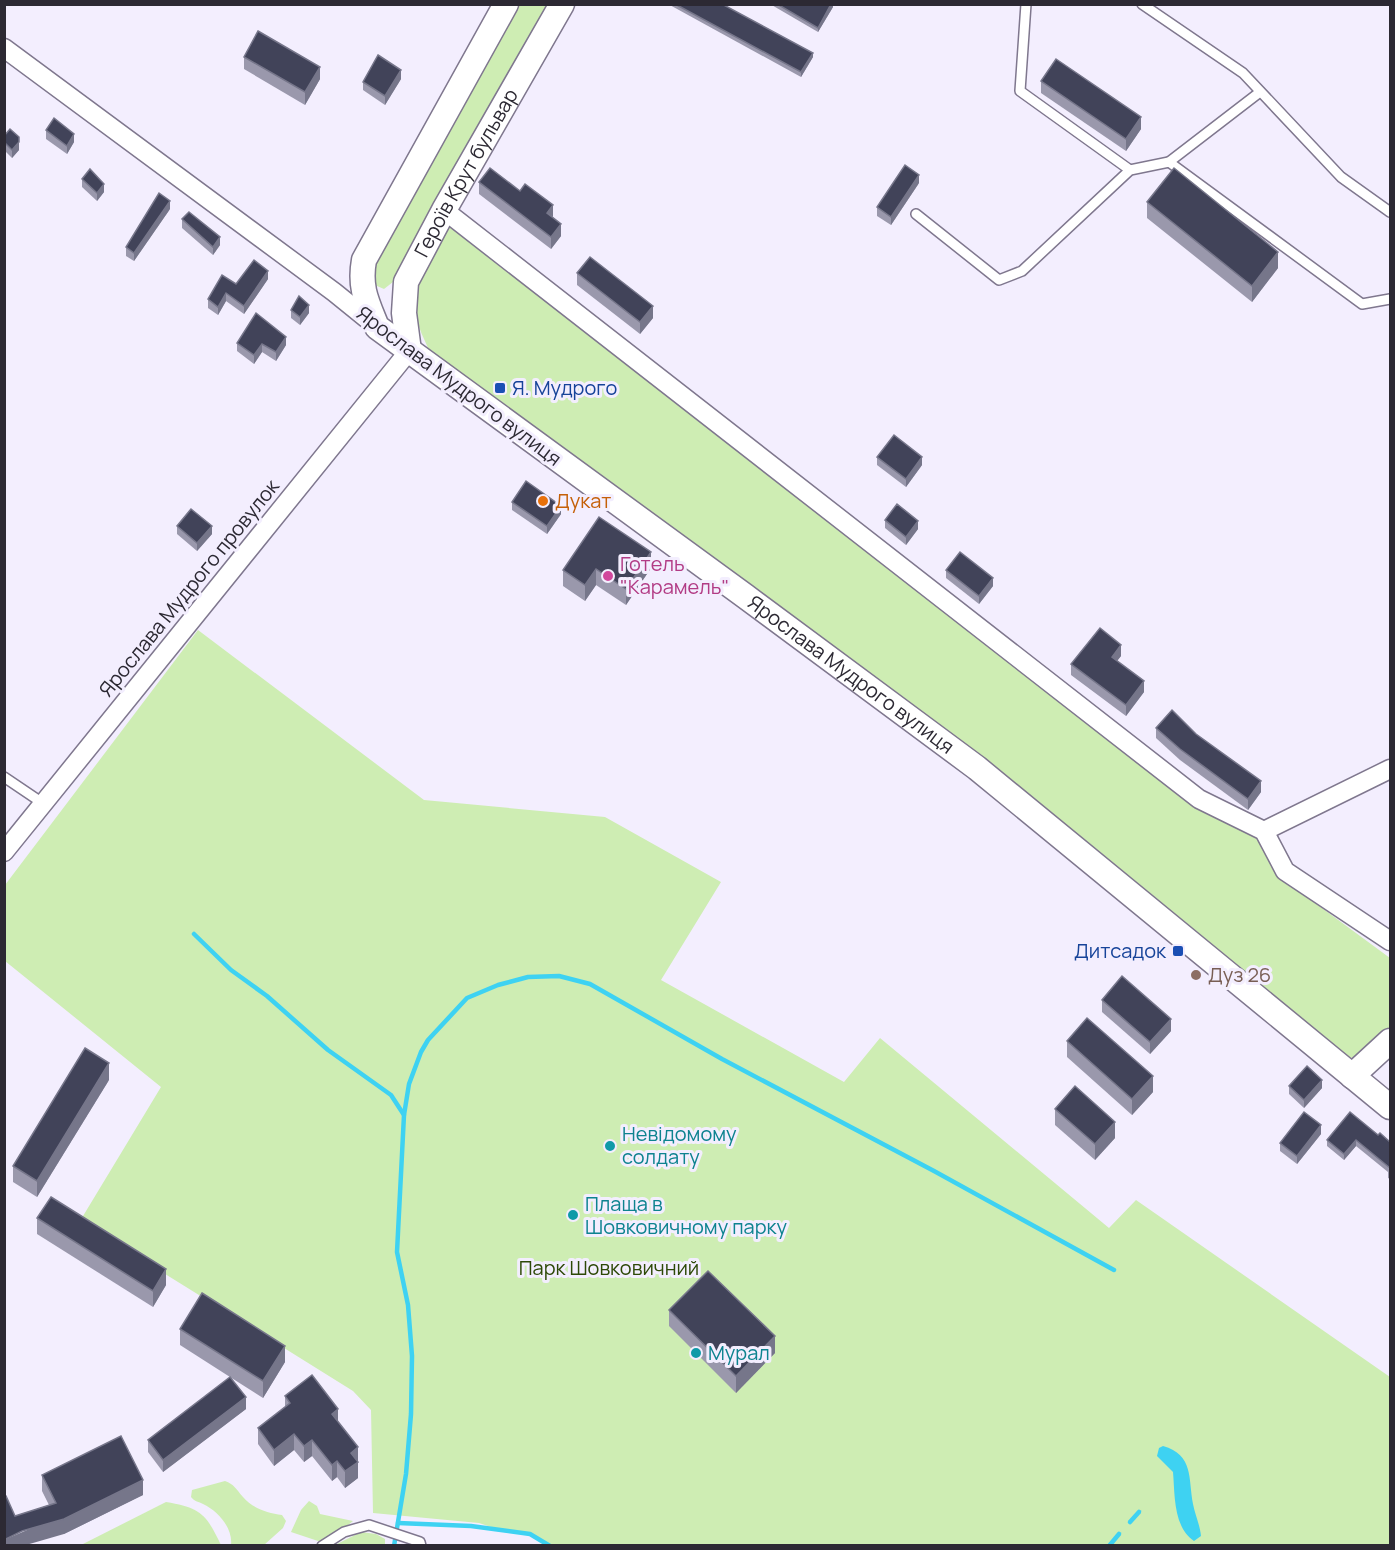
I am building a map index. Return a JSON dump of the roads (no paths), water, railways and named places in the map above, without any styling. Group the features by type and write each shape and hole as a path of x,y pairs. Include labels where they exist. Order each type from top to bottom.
{"street":[{"path":"377,327 363,293 361,277 364,260 506,4"},
{"name":"Героїв Крут бульвар","path":"410,351 404,312 406,282 444,210 562,4"},
{"name":"Ярослава Мудрого вулиця","path":"4,48 334,292 377,327 977,768 1390,1107"},
{"path":"444,210 1199,799 1264,831 1285,871 1390,941"},
{"name":"Ярослава Мудрого провулок","path":"4,852 410,351"},
{"path":"1264,831 1390,769"},
{"path":"1352,1076 1390,1041"}],"lane":[{"path":"1026,4 1020,91 1130,170"},
{"path":"1142,4 1243,73 1341,177 1390,212"},
{"path":"916,214 999,280 1022,271 1130,170 1169,162 1260,92"},
{"path":"1169,162 1362,304 1390,299"},
{"path":"4,777 44,804"},
{"path":"322,1545 344,1532 369,1525 420,1544"}],"water":[{"path":"1163,1446 1180,1455 1188,1469 1201,1536 1194,1541 1182,1527 1176,1510 1173,1472 1157,1456 1159,1448"}],"waterway":[{"path":"194,934 231,970 267,996 328,1050 391,1095 404,1115 397,1252 408,1305 412,1356 411,1414 406,1474 394,1546"},
{"path":"404,1115 409,1084 421,1052 428,1040 467,998 498,985 528,977 559,976 590,984 722,1059 934,1171 1114,1270"},
{"path":"1130,1522 1139,1512"},
{"path":"398,1523 471,1526 530,1534 550,1546"},
{"path":"1109,1546 1119,1534"}],"place":[{"name":"Я. Мудрого","path":"500,388"},
{"name":"Дукат","path":"543,501"},
{"name":"Готель \"Карамель\"","path":"608,576"},
{"name":"Дитсадок","path":"1178,951"},
{"name":"Дуз 26","path":"1196,975"},
{"name":"Невідомому солдату","path":"610,1146"},
{"name":"Плаща в Шовковичному парку","path":"573,1215"},
{"name":"Мурал","path":"696,1353"}],"park label":[{"name":"Парк Шовковичний","path":"609,1268"}]}
